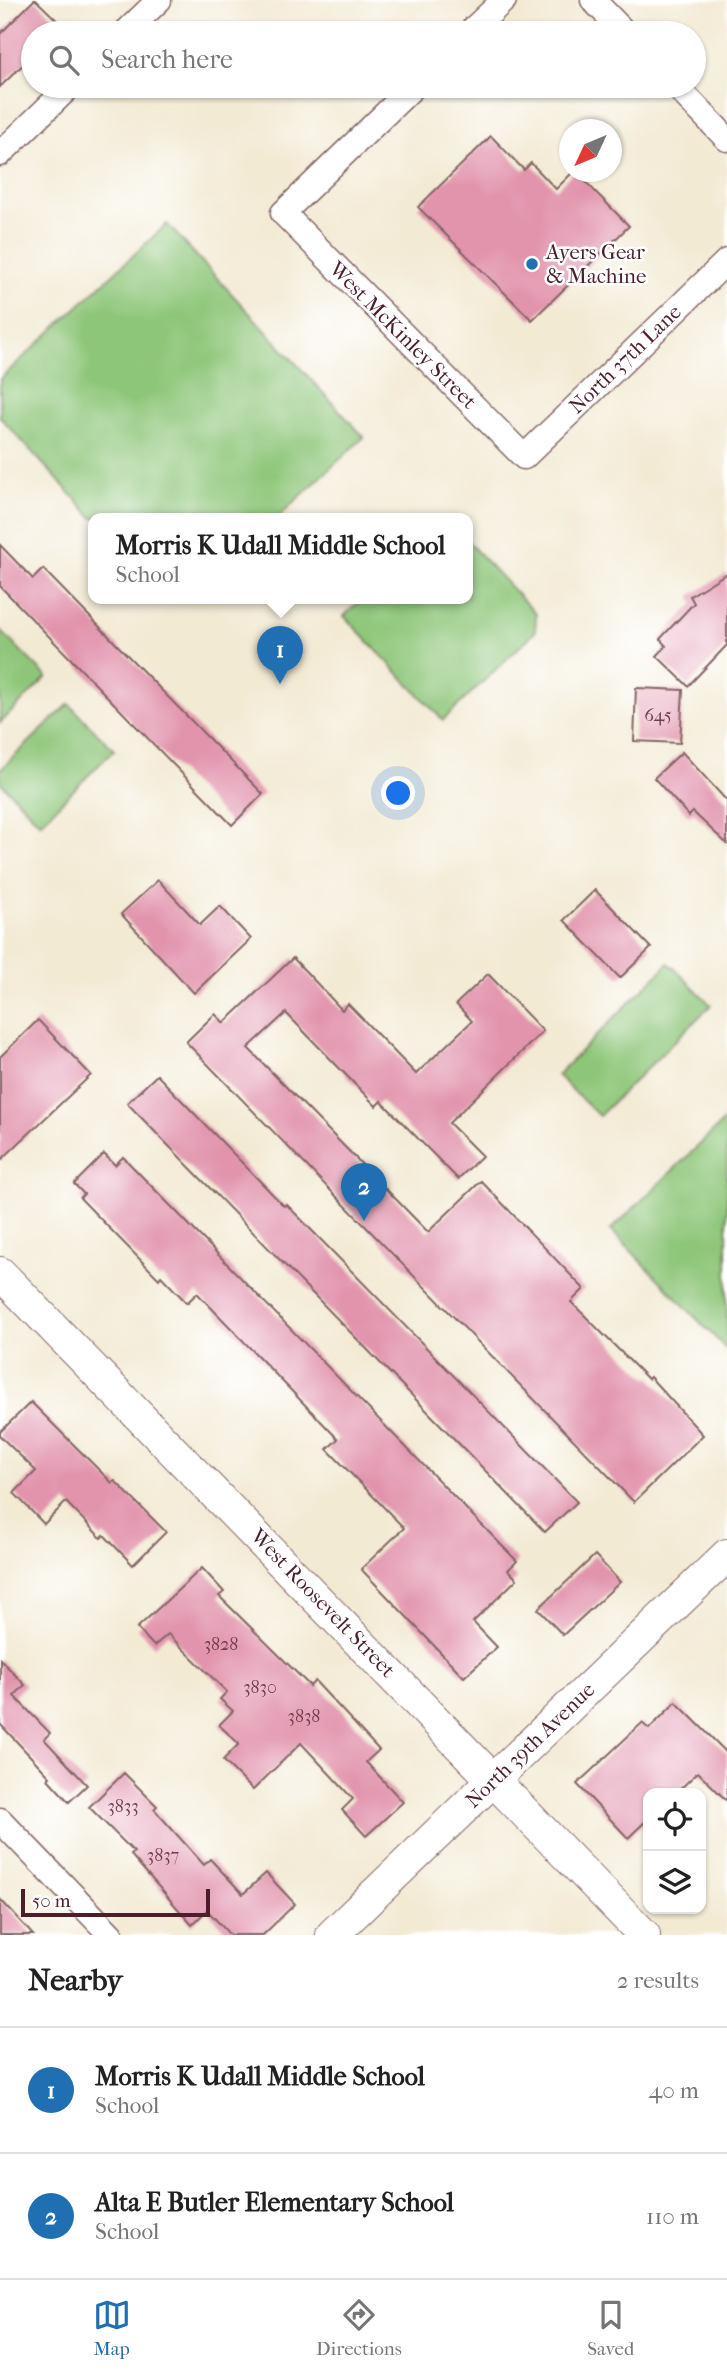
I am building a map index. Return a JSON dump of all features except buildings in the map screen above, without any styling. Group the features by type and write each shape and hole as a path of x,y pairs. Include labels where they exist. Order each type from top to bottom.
{"street":[{"path":"137,21 159,0"},
{"path":"481,21 503,0"},
{"path":"593,0 613,21"},
{"path":"0,154 58,98"},
{"name":"West McKinley Street","path":"402,98 283,213 524,457"},
{"path":"688,98 727,139"},
{"name":"North 37th Lane","path":"524,457 727,261"},
{"name":"West Roosevelt Street","path":"0,1272 644,1935"},
{"name":"North 39th Avenue","path":"332,1935 727,1555"},
{"path":"0,1820 111,1935"}],"green space":[{"path":"167,224 364,437 282,513 88,513 0,417 0,379"},
{"path":"473,547 536,614 535,632 443,720 344,616 357,604 473,604"},
{"path":"0,630 47,677 0,723"},
{"path":"69,704 114,750 40,823 0,782 0,770"},
{"path":"669,963 711,1005 599,1116 557,1075"},
{"path":"725,1120 727,1123 727,1350 611,1230"}],"place":[{"name":"Ayers Gear & Machine","path":"532,264"},
{"name":"Morris K Udall Middle School","path":"280,684"},
{"name":"Alta E Butler Elementary School","path":"364,1221"}]}
